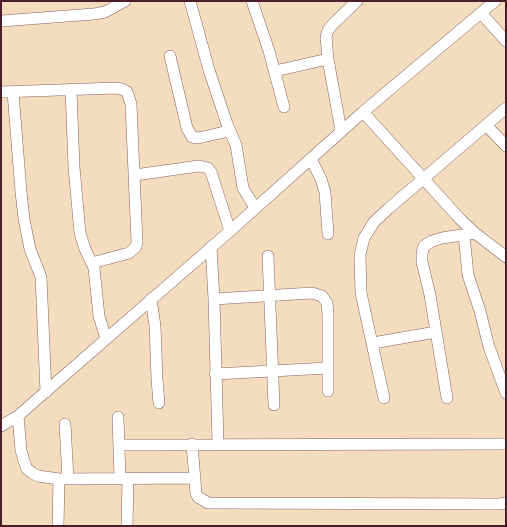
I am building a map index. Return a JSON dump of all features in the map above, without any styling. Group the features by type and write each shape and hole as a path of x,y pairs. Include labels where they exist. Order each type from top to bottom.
{"street":[{"path":"1,21 94,14 105,12 126,1"},
{"path":"190,1 209,70 236,145 243,188 255,208"},
{"path":"252,1 275,71 284,107"},
{"path":"341,131 328,59 326,37 328,30 357,1"},
{"path":"1,426 18,416 46,392 230,231 341,131 495,1"},
{"path":"481,13 506,41"},
{"path":"170,56 187,128 192,137 198,138 230,131"},
{"path":"275,71 328,59"},
{"path":"1,92 116,88 127,92 131,104 135,175 136,247 129,253 92,263"},
{"path":"71,90 74,167 80,233 84,250 92,263 95,273 99,316 106,339"},
{"path":"13,92 20,192 30,249 41,277 46,392"},
{"path":"384,398 373,343 365,313 361,287 360,255 364,238 374,222 423,178 506,108"},
{"path":"363,112 423,178 470,234 504,252"},
{"path":"486,125 506,146"},
{"path":"311,159 321,179 325,192 328,234"},
{"path":"135,175 199,166 208,168 211,172 230,231"},
{"path":"447,398 430,295 422,262 422,253 424,246 432,241 470,234"},
{"path":"470,234 468,275 480,311 489,347 506,393"},
{"path":"211,247 218,443"},
{"path":"268,256 274,405"},
{"path":"214,299 270,294 312,293 322,296 327,303 328,314 328,391"},
{"path":"151,299 155,326 159,403"},
{"path":"373,343 436,332"},
{"path":"216,374 328,368"},
{"path":"18,416 21,450 28,468 32,473 38,476 64,479 194,478"},
{"path":"118,417 124,478 126,526"},
{"path":"58,526 64,479 66,424"},
{"path":"120,445 218,443 506,444"},
{"path":"192,444 196,492 198,497 208,503 506,503"}]}
